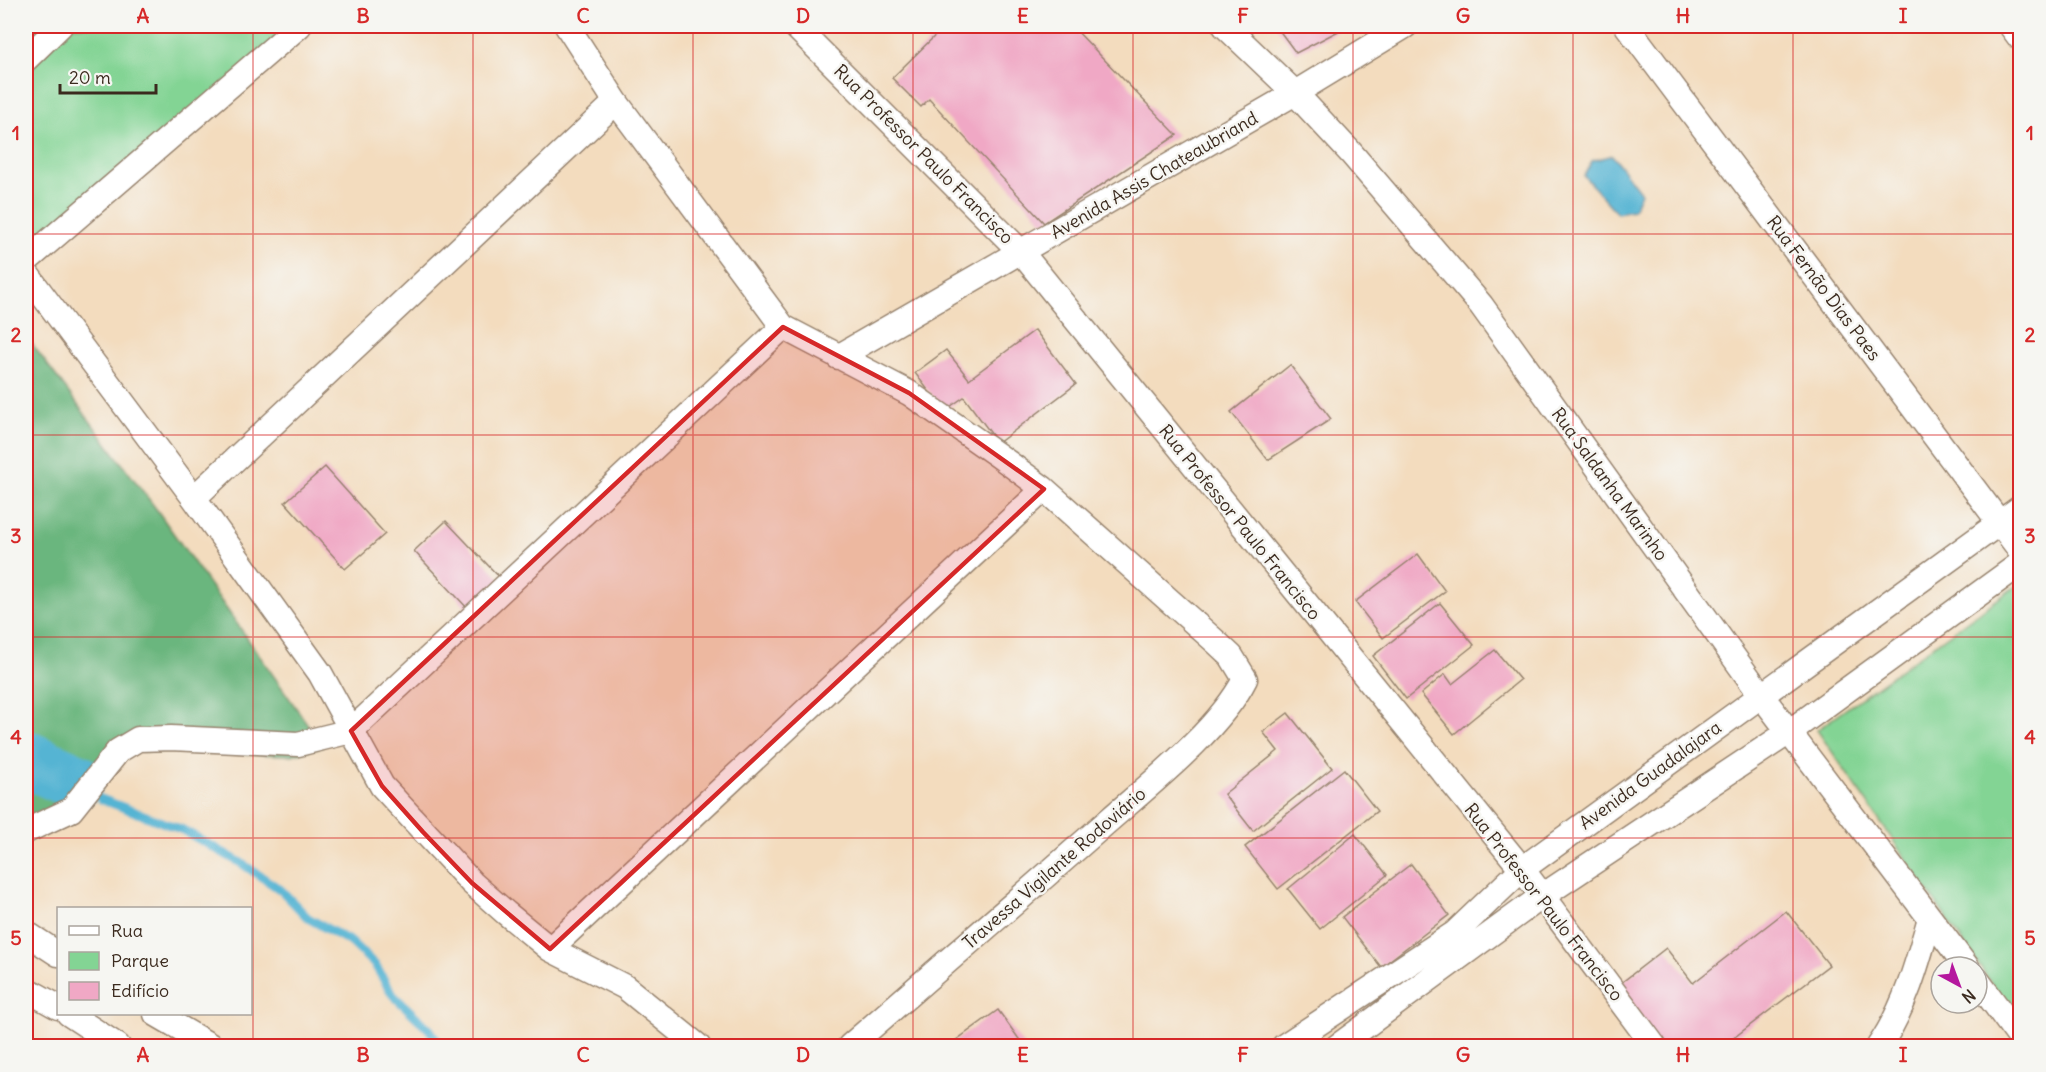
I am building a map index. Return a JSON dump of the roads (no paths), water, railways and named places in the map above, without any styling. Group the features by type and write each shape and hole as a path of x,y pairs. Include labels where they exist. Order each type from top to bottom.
{"street":[{"path":"26,59 60,26"},
{"path":"26,261 299,26"},
{"path":"550,950 1044,489 909,393 783,327 615,102 567,26"},
{"name":"Rua Professor Paulo Francisco","path":"795,26 1022,252 1522,869 1654,1047"},
{"name":"Rua Saldanha Marinho","path":"1225,26 1295,93 1351,153 1481,305 1761,694 1958,955"},
{"name":"Avenida Assis Chateaubriand","path":"838,357 1295,93 1405,26"},
{"name":"Rua Fernão Dias Paes","path":"1627,26 2020,550"},
{"path":"2011,26 2020,38"},
{"path":"194,498 615,102"},
{"path":"26,273 194,498 320,673 382,786 472,883 550,950 625,987 698,1047"},
{"path":"26,831 71,810 118,751 138,739 171,738 298,744 351,732 783,327"},
{"name":"Travessa Vigilante Rodoviário","path":"850,1047 1140,793 1216,721 1236,698 1245,679 1231,656 1044,489"},
{"name":"Avenida Guadalajara","path":"1284,1047 1455,933 1522,869 2020,508"},
{"path":"1338,1047 1541,897 1789,732 2020,564"},
{"path":"1879,1047 1887,1035 1916,968 1930,918"},
{"path":"26,933 57,953"},
{"path":"26,992 33,993 57,1006"},
{"path":"1989,996 2020,1038"},
{"path":"70,1015 118,1047"},
{"path":"158,1015 211,1047"}],"water":[{"path":"1612,155 1641,193 1633,210 1617,213 1584,176 1592,161"}],"waterway":[{"path":"26,759 75,781"},
{"path":"101,799 183,830 241,863 281,890 308,918 351,942 375,965 393,995 430,1030 440,1046"}]}
